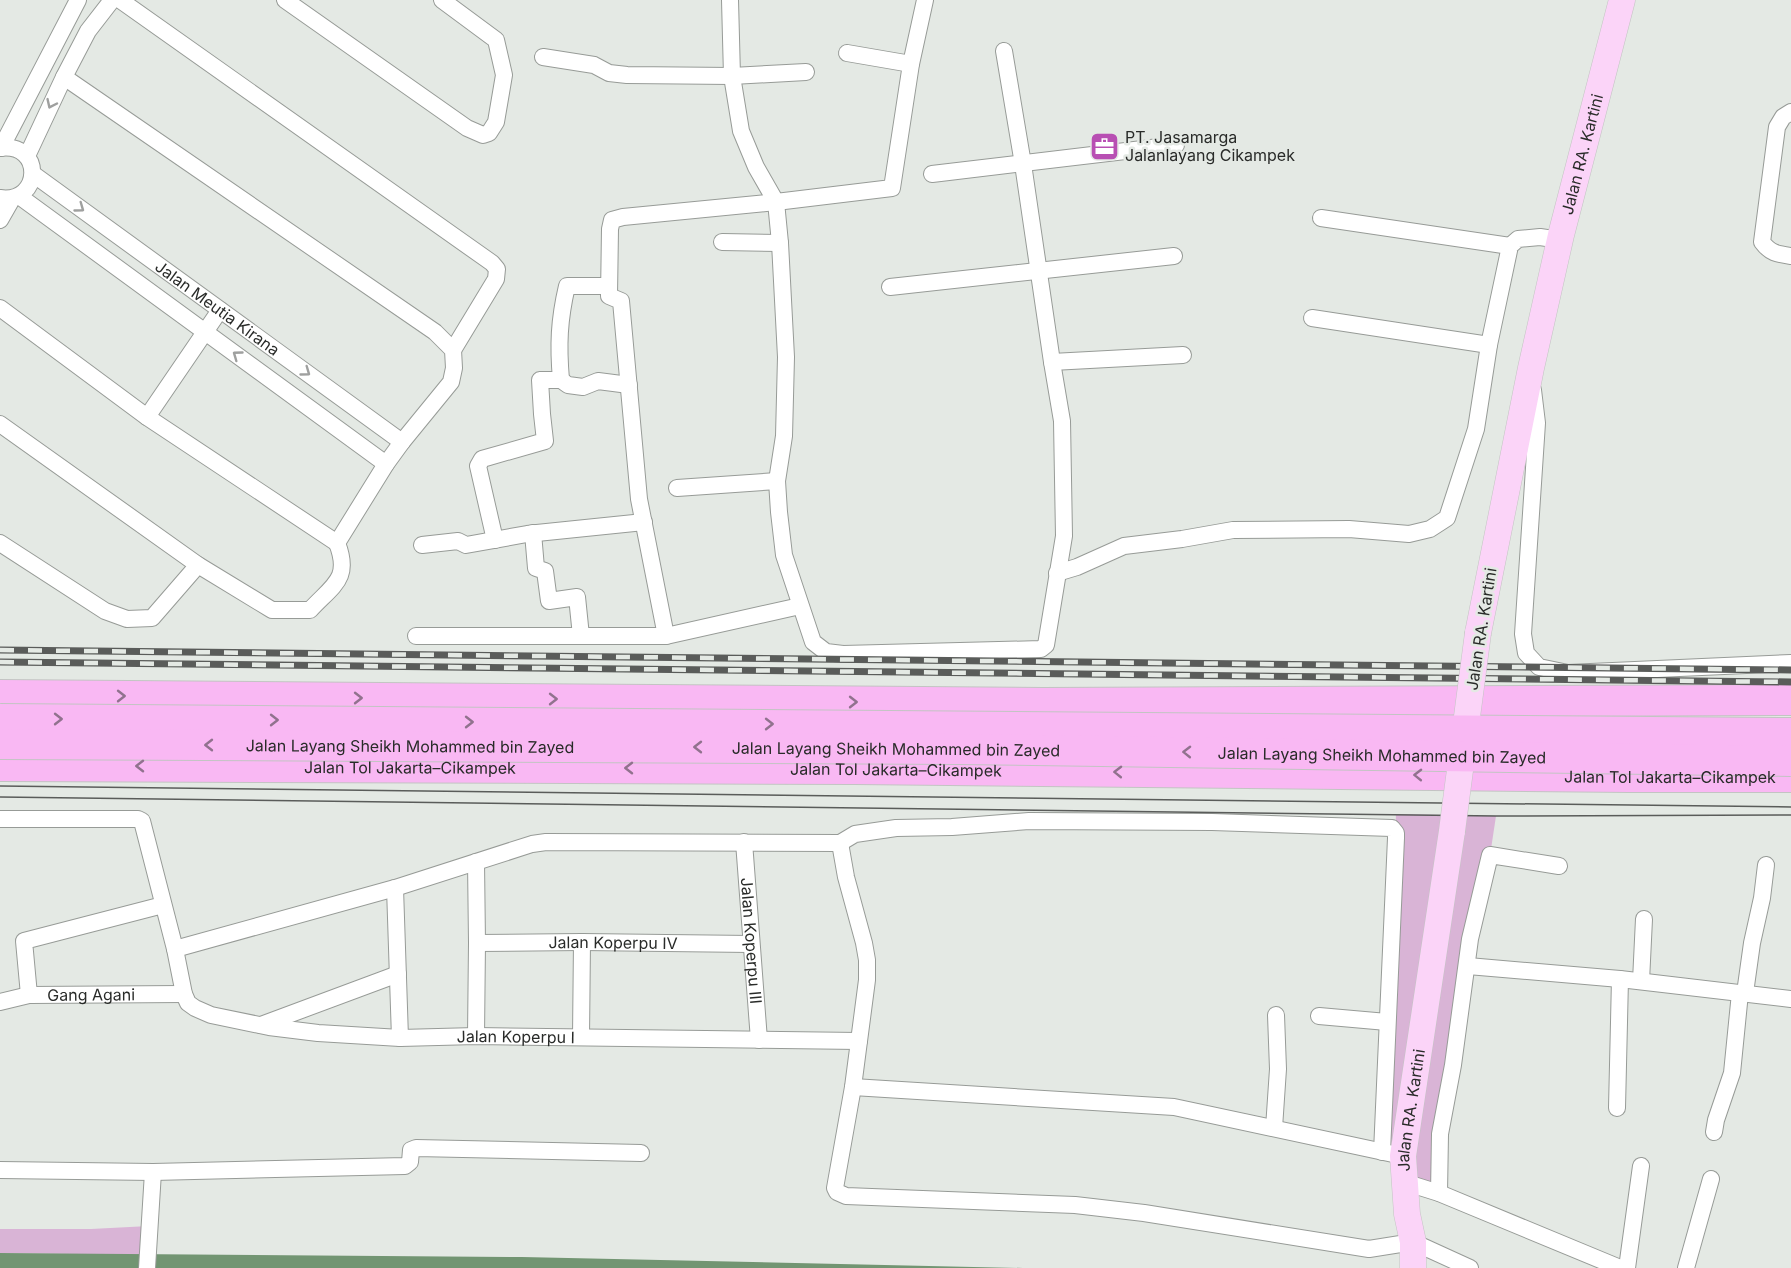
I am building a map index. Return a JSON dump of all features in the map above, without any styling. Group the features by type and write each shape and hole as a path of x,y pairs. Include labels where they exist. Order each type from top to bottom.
{"highway":[{"path":"0,695 1031,703 1791,700"},
{"name":"Jalan Layang Sheikh Mohammed bin Zayed","path":"0,719 1791,732"},
{"name":"Jalan Layang Sheikh Mohammed bin Zayed","path":"0,744 958,748 1791,761"},
{"name":"Jalan Tol Jakarta–Cikampek","path":"0,766 832,769 1791,777"}],"main road":[{"name":"Jalan RA. Kartini","path":"1413,1268 1413,1242 1404,1182 1392,1154 1452,831 1478,633 1531,368 1560,240 1622,0"}],"street":[{"path":"0,148 78,0"},
{"path":"27,156 88,31 112,0"},
{"path":"120,0 492,263 496,269 496,279 453,350 454,368 451,382 402,441 337,543"},
{"path":"285,0 467,128 483,135 489,133 497,114 504,75 496,40 442,0"},
{"path":"730,0 732,76 741,131 756,167 776,202 780,243 786,357 784,436 777,481 784,555 813,642 826,652 843,654 1041,649 1046,645 1064,536 1062,421 1004,51"},
{"path":"666,636 639,499 621,301 609,296 612,220 622,217 892,188 911,64 925,0"},
{"path":"68,20 88,31"},
{"path":"847,54 911,64"},
{"path":"543,57 594,65 609,72 627,75 732,76 806,72"},
{"path":"64,77 435,332 453,350"},
{"path":"1791,112 1783,117 1777,127 1762,242 1768,250 1776,254 1791,256"},
{"path":"932,174 1176,145"},
{"path":"0,148 10,147 20,150 32,164 33,174 29,187 10,198 0,220"},
{"name":"Jalan Meutia Kirana","path":"33,174 402,441"},
{"name":"Jalan Meutia Kirana","path":"10,198 205,332 386,464"},
{"path":"1321,218 1510,246"},
{"path":"1057,573 1077,567 1124,546 1233,530 1349,529 1409,534 1430,529 1447,518 1476,429 1489,345 1510,246 1518,239 1540,237 1560,240"},
{"path":"722,242 780,243"},
{"path":"890,287 1174,256"},
{"path":"561,380 560,314 567,286 609,286"},
{"path":"0,308 147,417 337,543 343,559 342,575 310,610 272,609 198,565 0,424"},
{"path":"147,417 220,310"},
{"path":"1312,318 1489,345"},
{"path":"1052,362 1183,355"},
{"path":"1531,368 1537,423 1523,634 1526,652 1539,667 1568,674 1791,663"},
{"path":"495,540 478,466 482,459 545,441 540,380 561,380 568,385 583,387 598,381 629,385"},
{"path":"676,488 777,481"},
{"path":"422,545 458,541 466,545 533,533 644,522"},
{"path":"533,533 536,568 545,571 549,601 577,597 581,636"},
{"path":"0,543 105,611 126,619 152,618 198,565"},
{"path":"416,636 666,636 800,606"},
{"path":"0,819 138,819 143,825 176,949 184,994"},
{"path":"176,949 395,888 532,844 546,842 840,843 855,834 886,829 952,827 1029,820 1212,822 1392,828 1396,833 1387,1022 1392,1154 1174,1107 853,1087"},
{"name":"Jalan Koperpu III","path":"744,842 759,1040"},
{"path":"840,843 846,877 864,943 867,980 853,1087 835,1188 837,1192 846,1197 1075,1205 1370,1249 1413,1242 1470,1268"},
{"path":"1438,1193 1440,1134 1453,1065 1470,939 1490,855 1560,866"},
{"path":"476,862 476,1036"},
{"path":"1714,1132 1732,1073 1742,993 1762,898 1766,865"},
{"path":"395,888 400,1038"},
{"path":"29,995 24,941 163,905"},
{"path":"1641,981 1644,919"},
{"path":"581,1037 582,942"},
{"name":"Jalan Koperpu IV","path":"477,943 751,944"},
{"path":"1468,966 1641,981 1791,999"},
{"path":"259,1025 398,974"},
{"path":"1617,1108 1620,979"},
{"name":"Jalan Koperpu I","path":"184,994 188,1003 211,1014 259,1025 318,1033 400,1038 476,1036 860,1041"},
{"name":"Gang Agani","path":"0,1002 29,995 184,994"},
{"path":"1274,1128 1278,1069 1276,1015"},
{"path":"1319,1016 1387,1022"},
{"path":"0,1170 153,1172 405,1166 410,1162 411,1150 416,1148 641,1153"},
{"path":"1627,1268 1641,1166"},
{"path":"147,1268 153,1172"},
{"path":"1686,1268 1711,1179"},
{"path":"1404,1182 1438,1193 1620,1268"}],"shaded area":[{"path":"1396,814 1496,816 1439,1193 1404,1182 1403,1156 1382,1152"},
{"path":"149,1226 148,1255 0,1253 0,1229 91,1229"},
{"path":"0,1253 522,1257 1023,1268 0,1268"}],"tram line":[{"path":"0,786 1791,807"},
{"path":"0,797 1496,816 1791,815"}],"railway":[{"path":"0,650 1791,670"},
{"path":"0,662 1791,682"}],"place":[{"name":"PT. Jasamarga Jalanlayang Cikampek","path":"1104,146"}]}
